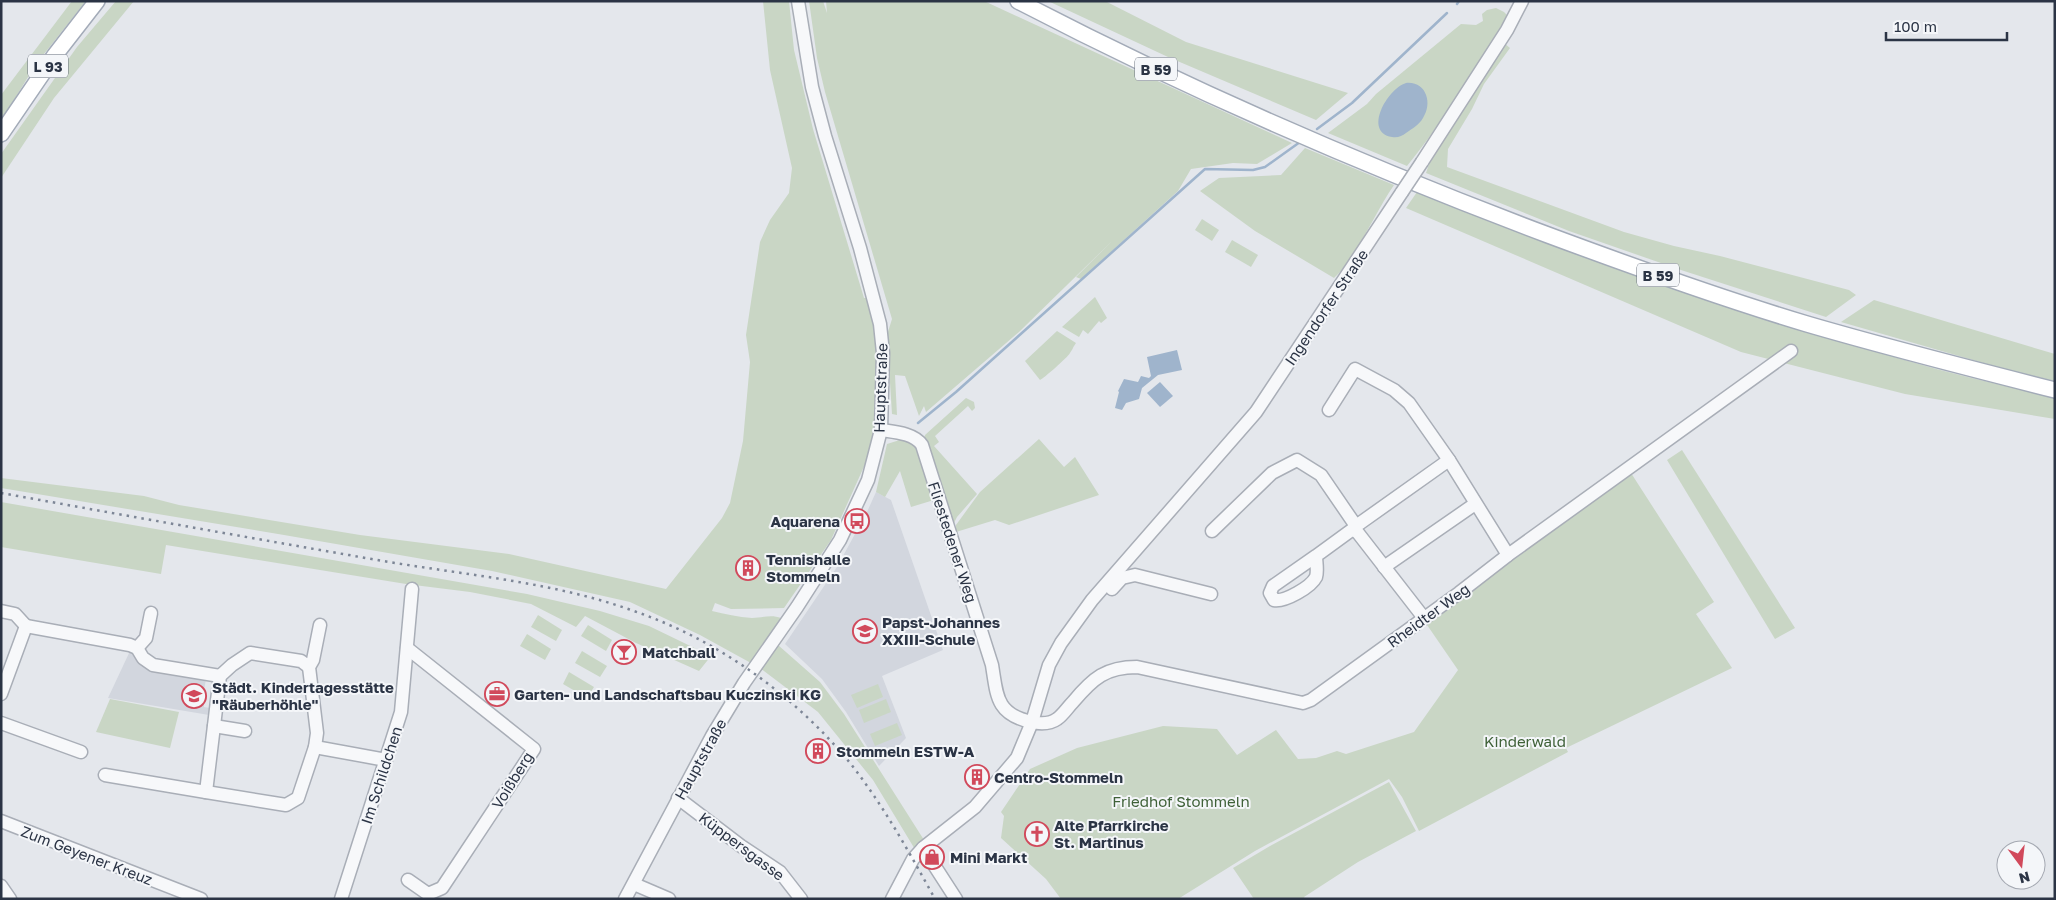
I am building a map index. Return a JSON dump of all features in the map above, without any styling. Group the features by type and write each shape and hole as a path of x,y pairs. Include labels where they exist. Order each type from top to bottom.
{"main road":[{"name":"L 93","path":"1,134 55,55 98,1"},
{"name":"B 59","path":"1018,1 1194,87 1321,144 1511,221 1628,265 1806,324 2055,390"}],"street":[{"name":"Hauptstraße","path":"625,899 678,798 744,683 797,607 840,540 868,480 881,430 883,353 880,324 860,248 825,136 812,87 802,35 798,1"},
{"name":"Ingendorfer Straße","path":"892,899 910,864 923,848 961,820 1006,773 1017,758 1032,722 1053,656 1100,591 1256,412 1422,162 1507,30 1522,1"},
{"name":"Rheidter Weg","path":"1032,722 1046,723 1057,719 1096,677 1122,667 1137,667 1303,704 1792,351"},
{"path":"1329,410 1355,369 1394,390 1409,403 1449,460 1508,555"},
{"name":"Fliestedener Weg","path":"881,430 910,436 922,445 992,665 998,698 1004,710 1015,717 1032,722"},
{"path":"1212,531 1272,473 1297,460 1321,475 1354,528 1424,618"},
{"path":"1316,556 1449,460"},
{"path":"1384,567 1475,504"},
{"name":"Ingendorfer Straße","path":"1100,591 1108,594 1122,578 1135,575 1212,594"},
{"name":"Im Schildchen","path":"341,899 401,712 412,589"},
{"path":"1,611 15,614 26,626 130,645 137,648 143,658 153,665 220,676"},
{"path":"137,648 146,638 150,613"},
{"path":"105,775 286,805 298,798 315,747 317,733 309,667 313,660 320,625"},
{"path":"1,694 26,626"},
{"name":"Voißberg","path":"407,648 534,749 442,888 428,894 408,880"},
{"path":"206,792 220,676 232,664 250,653 301,661 309,667"},
{"path":"1,723 81,752"},
{"path":"214,726 245,731"},
{"path":"315,747 386,760"},
{"name":"Küppersgasse","path":"678,798 741,846 780,872 801,899"},
{"name":"Zum Geyener Kreuz","path":"1,821 201,899"},
{"path":"923,848 956,899"},
{"path":"634,884 669,899"},
{"path":"1,886 10,899"}],"shaded area":[{"name":"Papst-Johannes XXIII-Schule","path":"876,492 891,500 943,650 882,676 906,738 879,766 846,712 822,679 785,644 837,567"},
{"path":"130,651 206,679 203,696 204,707 210,708 209,715 108,698"}],"green space":[{"path":"72,1 86,1 36,64 1,121 1,95"},
{"path":"116,1 134,1 54,98 1,178 1,154 77,47"},
{"path":"763,1 789,1 794,50 813,129 874,326 879,361 878,403 871,451 831,540 784,608 731,609 715,603 712,611 747,618 770,616 781,618 769,657 778,645 820,682 844,714 924,840 916,851 873,780 818,712 760,668 700,635 630,602 492,571 1,488 1,478 144,496 179,505 360,535 509,554 666,589 722,518 730,503 743,441 750,362 746,335 760,242 770,220 789,193 792,168 770,70"},
{"path":"809,1 823,1 827,13 826,1 984,1 1292,143 1257,164 1233,163 1191,169 1178,191 1081,279 1076,277 1112,241 1019,332 926,412 924,406 919,416 905,376 895,375 897,415 892,414 887,335 892,319 825,92 817,58"},
{"path":"1048,1 1105,1 1186,42 1348,93 1316,120 1168,57"},
{"path":"1496,8 1507,15 1498,32 1455,100 1407,166 1328,133 1367,104 1376,94 1461,24 1476,25 1483,21 1482,14 1487,10"},
{"path":"1504,43 1510,48 1484,84 1472,109 1448,149 1447,167 1624,232 1849,290 1856,295 1826,317 1569,231 1426,173 1429,164"},
{"path":"1305,148 1394,185 1358,246 1334,278 1255,231 1200,191 1219,178 1281,175"},
{"path":"1417,192 1722,302 1926,366 2055,398 2055,419 1905,394 1741,352 1406,208"},
{"path":"1202,219 1219,230 1212,241 1195,230"},
{"path":"1232,240 1258,255 1251,267 1225,252"},
{"path":"1095,297 1107,318 1101,323 1099,321 1088,334 1083,330 1079,337 1062,327"},
{"path":"1874,300 2055,354 2055,381 2004,369 1841,322"},
{"path":"1057,331 1076,343 1065,359 1040,380 1025,361"},
{"path":"966,398 974,402 975,408 972,411 968,406 935,436 939,442 934,446 977,494 957,517 953,525 924,439 925,435"},
{"path":"903,439 916,449 921,457 934,500 911,507 900,471 885,497 876,492 887,444"},
{"path":"1039,439 1064,467 1075,457 1099,495 1009,525 995,520 956,532 956,525 980,492"},
{"path":"1682,450 1795,628 1775,639 1667,460"},
{"path":"1631,473 1714,602 1696,614 1732,668 1566,748 1568,752 1419,831 1402,797 1389,779 1255,851 1178,899 1061,899 1046,879 1001,838 1004,816 1001,812 1030,769 1077,748 1163,726 1217,729 1237,755 1276,730 1298,759 1316,758 1337,751 1346,754 1414,732 1458,670 1425,622"},
{"path":"1,502 527,594 600,611 649,626 711,656 699,671 636,643 585,616 576,627 531,604 470,592 406,584 166,545 161,574 1,547"},
{"path":"538,615 562,630 556,641 531,627"},
{"path":"588,625 612,640 606,651 581,636"},
{"path":"527,634 551,649 545,660 520,646"},
{"path":"582,651 607,666 600,677 575,663"},
{"path":"569,672 594,687 587,698 563,684"},
{"path":"878,684 883,697 857,708 851,695"},
{"path":"110,699 179,712 170,748 96,732"},
{"path":"886,699 891,712 864,723 859,710"},
{"path":"897,723 902,735 875,746 870,734"},
{"path":"1389,782 1416,831 1358,862 1304,897 1305,899 1254,899 1233,868"}],"water":[{"path":"1406,83 1413,83 1423,89 1427,100 1426,112 1418,125 1401,136 1392,137 1383,133 1379,127 1381,110 1392,93"},
{"path":"1177,350 1182,370 1158,375 1142,388 1139,399 1126,403 1122,410 1115,408 1118,391 1124,379 1138,382 1141,376 1149,378 1151,376 1147,357"},
{"path":"1160,382 1173,396 1160,407 1147,393"}],"waterway":[{"path":"1317,129 1352,103 1447,13"},
{"path":"918,423 956,392 1205,169 1253,170 1265,167 1300,142"}],"railway":[{"path":"1,493 383,561 509,580 571,592 601,600 662,622 720,651 748,669 775,689 824,734 846,758 871,791 935,899"}],"place":[{"name":"Aquarena","path":"857,521"},
{"name":"Tennishalle Stommeln","path":"748,568"},
{"name":"Papst-Johannes XXIII-Schule","path":"865,631"},
{"name":"Matchball","path":"624,652"},
{"name":"Garten- und Landschaftsbau Kuczinski KG","path":"497,694"},
{"name":"Städt. Kindertagesstätte \"Räuberhöhle\"","path":"194,696"},
{"name":"Stommeln ESTW-A","path":"818,751"},
{"name":"Centro-Stommeln","path":"977,777"},
{"name":"Alte Pfarrkirche St. Martinus","path":"1037,834"},
{"name":"Mini Markt","path":"932,857"}],"park label":[{"name":"Kinderwald","path":"1525,741"},
{"name":"Friedhof Stommeln","path":"1181,801"}]}
